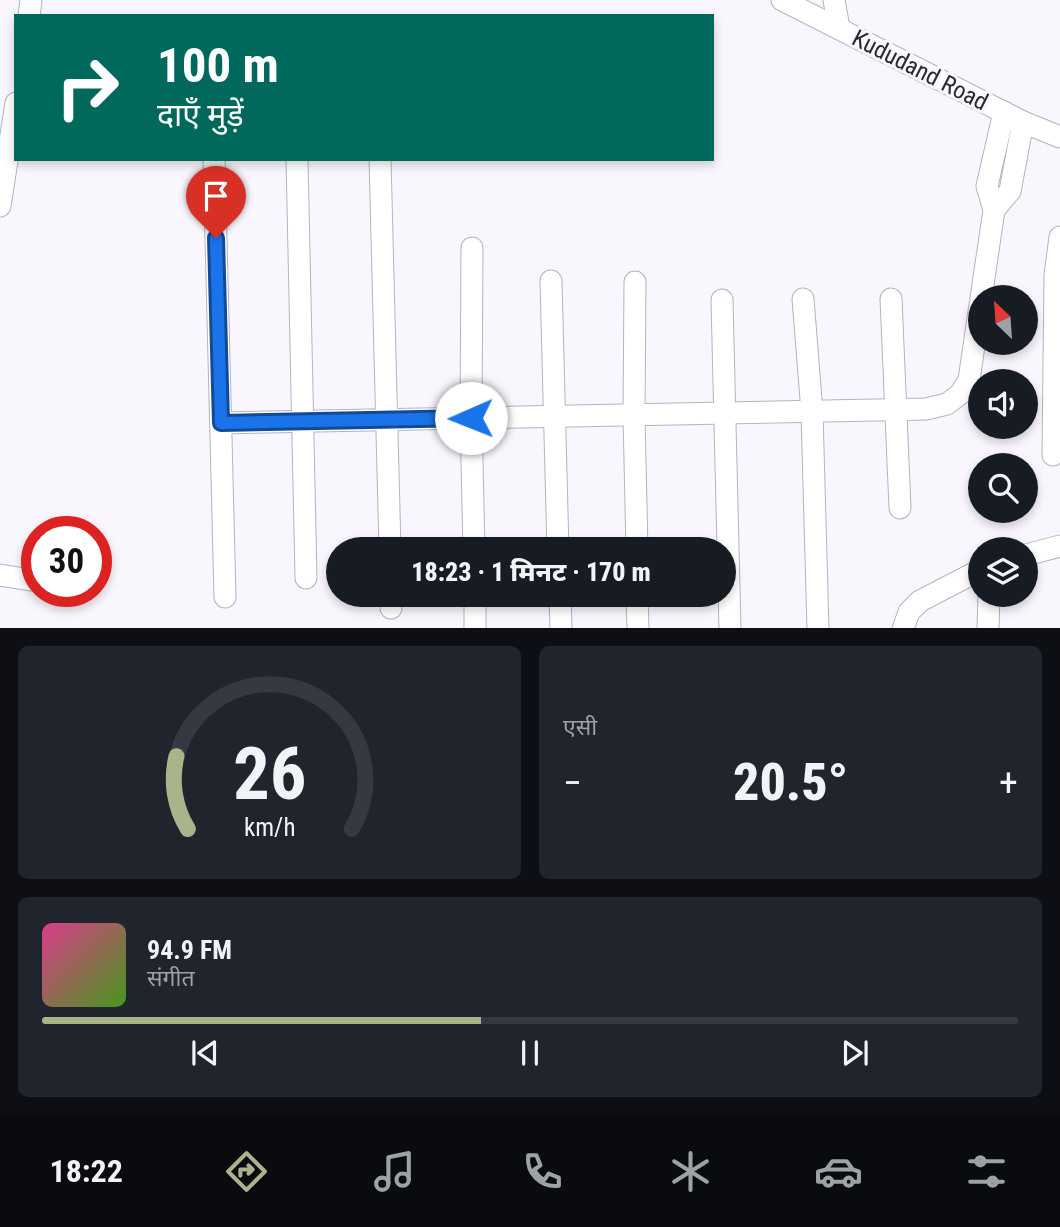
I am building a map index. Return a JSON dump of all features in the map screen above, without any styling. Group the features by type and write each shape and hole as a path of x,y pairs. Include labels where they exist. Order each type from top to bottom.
{"street":[{"name":"Kududand Road","path":"782,0 1004,113 1060,137"},
{"path":"834,0 839,29"},
{"path":"983,285 994,209 988,186 1004,113"},
{"path":"0,206 14,115"},
{"path":"994,209 1010,191 1023,122"},
{"path":"214,161 225,597"},
{"path":"297,161 306,578"},
{"path":"380,161 390,537"},
{"path":"1053,455 1058,313 1055,275 1060,237"},
{"path":"471,248 474,537"},
{"path":"551,281 558,537"},
{"path":"635,282 637,537"},
{"path":"803,299 812,412 818,628"},
{"path":"891,299 901,508"},
{"path":"722,300 730,628"},
{"path":"221,423 926,409 947,404 960,394 969,380 973,355"},
{"path":"1038,552 1060,546"},
{"path":"0,575 21,578"},
{"path":"903,628 909,611 920,601 968,576"},
{"path":"475,607 475,628"},
{"path":"560,607 561,628"},
{"path":"638,607 638,628"},
{"path":"988,628 989,607"}],"route":[{"path":"216,238 221,423 471,418"}]}
